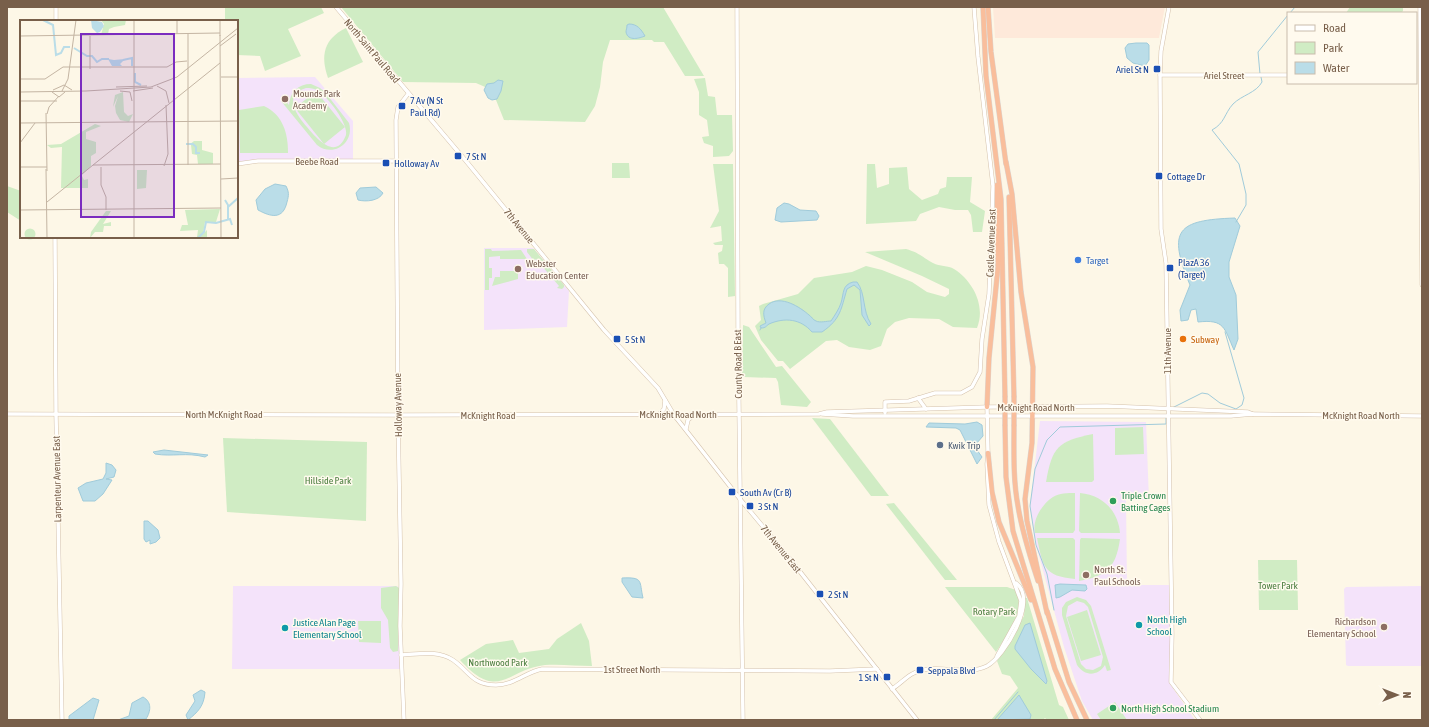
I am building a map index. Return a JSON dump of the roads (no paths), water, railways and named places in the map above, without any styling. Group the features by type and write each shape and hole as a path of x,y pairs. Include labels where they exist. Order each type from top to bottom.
{"highway":[{"path":"983,7 986,76 997,162 1002,220 1005,472 1009,509 1016,540 1059,681 1076,720"},
{"path":"988,7 1010,210 1014,466 1018,507 1028,548 1069,682 1087,720"},
{"path":"987,407 988,358 998,267 997,162"},
{"path":"1006,162 1012,194 1021,292 1032,361 1034,407 1032,443 1025,498 1027,521 1047,613"},
{"path":"988,453 992,492 999,522 1039,616"}],"street":[{"path":"56,7 56,20"},
{"name":"North Saint Paul Road","path":"336,7 408,94"},
{"name":"County Road B East","path":"737,7 739,414 743,720"},
{"name":"Castle Avenue East","path":"885,411 885,402 904,402 930,394 964,391 975,383 980,372 982,338 989,300 993,186 979,69 974,7"},
{"name":"11th Avenue","path":"1169,7 1161,50 1160,75 1161,229 1166,263 1172,634 1171,677 1174,687 1178,693 1200,720"},
{"path":"1420,7 1418,74 1422,285"},
{"name":"Ariel Street","path":"1160,75 1287,75"},
{"name":"Holloway Avenue","path":"404,720 401,655 396,161 398,107 408,94"},
{"name":"7th Avenue","path":"408,94 466,161 604,330 647,376"},
{"name":"Beebe Road","path":"238,164 258,161 396,161"},
{"name":"Larpenteur Avenue East","path":"55,238 56,414 62,720"},
{"name":"7th Avenue East","path":"647,376 664,397 674,415 740,500 917,720"},
{"path":"658,415 661,413 665,405 664,397"},
{"path":"918,398 926,409"},
{"name":"McKnight Road North","path":"537,415 819,414 827,412 987,407 1107,406 1248,412 1253,414 1422,416"},
{"path":"892,689 915,672 931,669 977,669 988,666 997,656 1020,613 1021,597 999,542 991,514 987,484 987,407"},
{"path":"885,411 885,416"},
{"name":"North McKnight Road","path":"7,414 440,415"},
{"name":"McKnight Road North","path":"819,414 827,416 1033,417 1248,416 1253,414"},
{"name":"McKnight Road","path":"440,415 537,415"},
{"path":"686,431 688,420 694,415"},
{"name":"1st Street North","path":"401,655 439,654 452,660 473,678 483,683 495,686 507,684 542,669 830,671 877,669"}],"water":[{"path":"629,24 638,27 645,36 640,38 629,37 626,32 627,25"},
{"path":"1147,43 1149,45 1149,60 1145,66 1133,63 1127,58 1125,48 1128,44"},
{"path":"498,80 503,81 501,91 497,99 492,100 488,98 484,90 487,84 494,83"},
{"path":"275,184 286,186 288,200 283,212 272,215 258,210 256,200 265,189"},
{"path":"376,187 383,193 379,198 368,201 358,200 356,193 360,188"},
{"path":"784,203 800,210 816,211 819,216 817,220 781,222 775,220 777,208"},
{"path":"1235,218 1240,226 1229,262 1229,277 1236,295 1238,339 1234,350 1228,336 1219,324 1207,321 1198,322 1196,309 1191,310 1188,320 1181,321 1180,310 1190,285 1179,252 1179,240 1182,232 1189,226 1215,219"},
{"path":"857,282 862,292 866,313 871,324 869,326 862,315 860,290 854,285 847,289 837,318 822,332 812,332 803,324 792,320 781,320 769,324 763,328 760,326 766,323 764,315 765,308 769,304 779,301 785,301 796,306 818,322 831,321 840,305 845,287 849,283"},
{"path":"977,422 982,425 983,436 976,444 977,450 982,457 977,464 960,430 956,428 926,427 929,423 965,424"},
{"path":"164,450 208,455 205,457 192,455 162,455 155,454 153,452"},
{"path":"106,463 112,465 116,470 114,477 106,479 112,480 103,494 95,501 83,501 78,488 86,483 103,479 106,473"},
{"path":"144,521 148,521 158,530 160,538 156,542 150,544 150,540 146,542 144,539"},
{"path":"622,578 637,579 640,584 643,598 632,597 622,582"},
{"path":"1055,585 1086,585 1087,589 1085,591 1072,590 1056,598"},
{"path":"1030,623 1047,681 1046,684 1031,669 1015,649 1025,625"},
{"path":"201,690 205,692 202,705 188,720 186,715 195,701 193,695"},
{"path":"1019,695 1031,715 1030,719 997,720"},
{"path":"143,697 148,701 150,707 146,719 118,720 129,716 132,703"},
{"path":"93,698 99,700 93,720 69,720 69,716"}],"waterway":[{"path":"1291,12 1295,7"},
{"path":"1260,74 1258,52 1287,16"},
{"path":"1236,222 1246,205 1246,194 1239,164 1212,130 1220,124 1233,104 1259,86 1262,82 1261,77"},
{"path":"1172,408 1202,393 1208,394 1220,403 1236,409 1242,405 1244,398 1225,332"},
{"path":"1054,610 1047,574 1036,545 1030,506 1035,469 1047,440 1060,427 1166,424 1166,417"},
{"path":"994,720 1018,692"}],"place":[{"name":"Ariel St N","path":"1157,69"},
{"name":"Mounds Park Academy","path":"285,99"},
{"name":"7 Av (N St Paul Rd)","path":"402,106"},
{"name":"7 St N","path":"458,156"},
{"name":"Holloway Av","path":"386,163"},
{"name":"Cottage Dr","path":"1159,176"},
{"name":"Target","path":"1078,260"},
{"name":"PlazA 36 (Target)","path":"1170,268"},
{"name":"Webster Education Center","path":"518,269"},
{"name":"5 St N","path":"617,339"},
{"name":"Subway","path":"1183,339"},
{"name":"Kwik Trip","path":"940,445"},
{"name":"South Av (Cr B)","path":"732,492"},
{"name":"Triple Crown Batting Cages","path":"1113,501"},
{"name":"3 St N","path":"750,506"},
{"name":"North St. Paul Schools","path":"1086,575"},
{"name":"2 St N","path":"820,594"},
{"name":"North High School","path":"1139,625"},
{"name":"Richardson Elementary School","path":"1384,627"},
{"name":"Justice Alan Page Elementary School","path":"285,628"},
{"name":"Seppala Blvd","path":"920,670"},
{"name":"1 St N","path":"887,677"},
{"name":"North High School Stadium","path":"1113,708"}],"park label":[{"name":"Hillside Park","path":"328,480"},
{"name":"Tower Park","path":"1278,585"},
{"name":"Rotary Park","path":"994,611"},
{"name":"Northwood Park","path":"498,662"}]}
